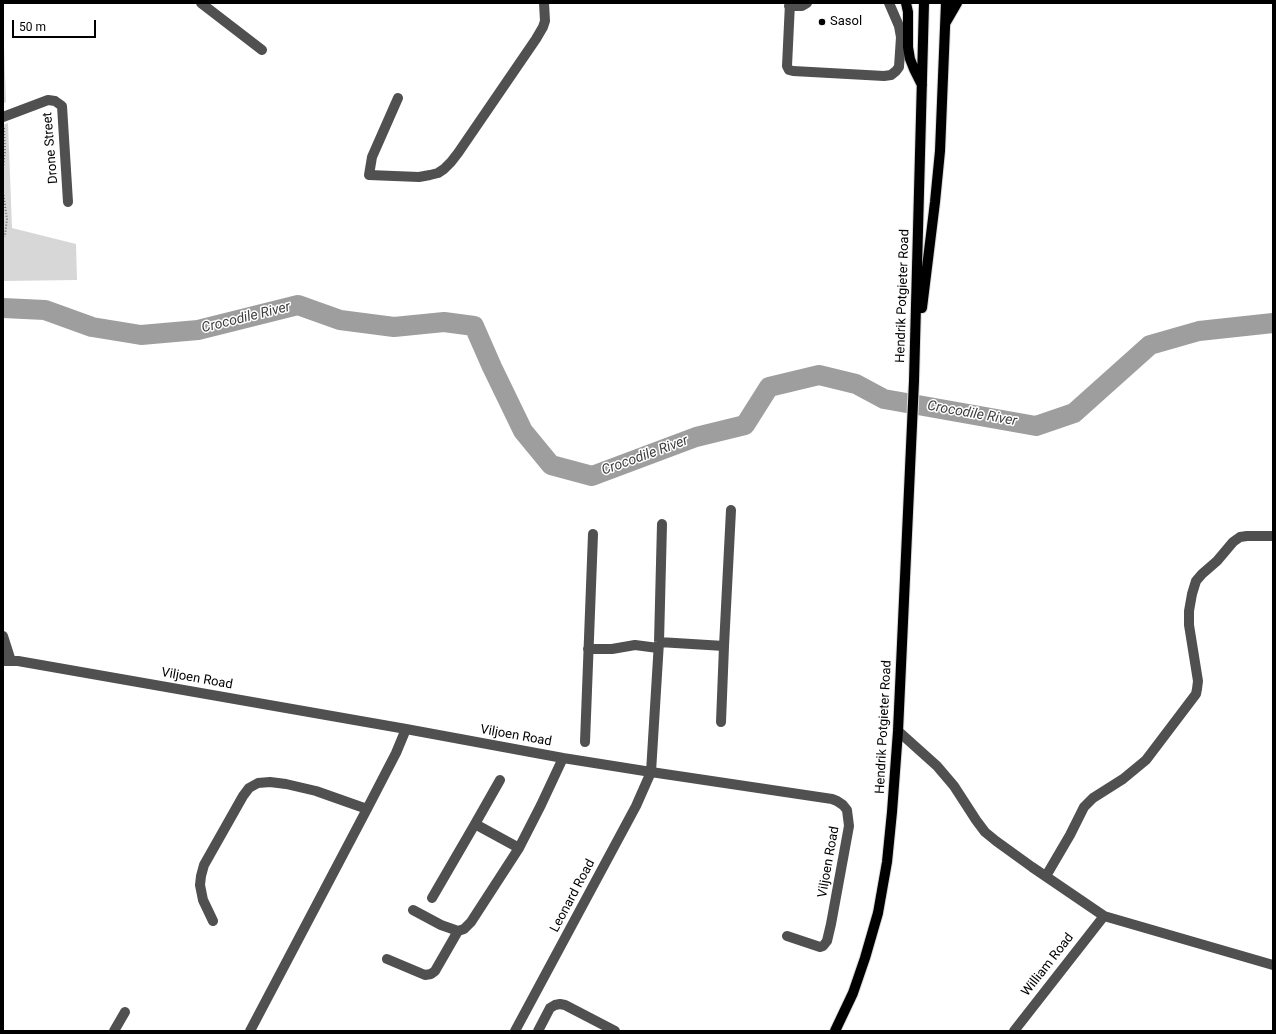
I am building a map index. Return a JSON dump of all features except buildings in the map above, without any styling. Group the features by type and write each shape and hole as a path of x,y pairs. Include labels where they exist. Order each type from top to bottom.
{"main road":[{"path":"906,3 908,12 908,47 910,59 922,85"},
{"name":"Hendrik Potgieter Road","path":"835,1031 853,993 878,913 887,862 892,812 898,731 914,380 924,3"},
{"name":"Hendrik Potgieter Road","path":"914,370 940,151 946,3"},
{"path":"945,24 957,3"}],"street":[{"path":"201,3 262,50"},
{"path":"398,98 372,157 369,175 419,177 438,173 451,162 458,153 536,39 545,21 544,3"},
{"path":"807,3 802,6 789,4 787,66 789,70 884,76 892,75 899,66 901,37 899,26 889,3"},
{"name":"Drone Street","path":"3,116 48,100 55,101 62,106 68,202"},
{"path":"721,722 731,510"},
{"path":"651,772 658,645 662,524"},
{"path":"585,742 593,534"},
{"path":"1046,876 1070,835 1084,807 1093,798 1123,779 1146,760 1196,694 1198,682 1189,625 1189,611 1196,581 1217,561 1226,549 1240,537 1273,536"},
{"path":"3,636 7,661"},
{"path":"588,649 612,649 635,645 724,646"},
{"name":"Viljoen Road","path":"7,661 18,661 563,758 832,799 843,805 847,810 849,826 827,940 825,944 820,947 787,936"},
{"path":"250,1031 396,753 406,729"},
{"path":"898,731 937,766 954,786 985,832 1104,916 1273,965"},
{"path":"387,959 425,975 431,974 435,971 458,931 470,922 518,848 542,805 563,758"},
{"name":"Leonard Road","path":"515,1031 636,806 651,772"},
{"path":"432,898 500,780"},
{"path":"213,920 203,900 200,886 204,865 249,788 258,783 286,784 316,791 367,809"},
{"path":"475,824 518,848"},
{"path":"413,910 440,925 458,931"},
{"name":"William Road","path":"1014,1031 1104,916"},
{"path":"538,1031 550,1008 560,1004 615,1031"},
{"path":"114,1031 125,1012"}],"path":[{"path":"3,121 5,132 5,151 3,168"},
{"path":"3,192 7,219 3,237"}],"shaded area":[{"path":"3,16 6,102 3,104"},
{"path":"8,123 12,228 76,244 77,280 3,281 3,125"}],"waterway":[{"name":"Crocodile River","path":"3,308 45,310 92,327 141,335 198,330 298,305 340,320 394,327 444,322 474,326 523,431 551,465 592,476 696,437 745,425 769,387 819,375 856,384 884,399 1036,426 1074,413 1150,345 1199,331 1273,323"}],"place":[{"name":"Sasol","path":"822,22"}]}
